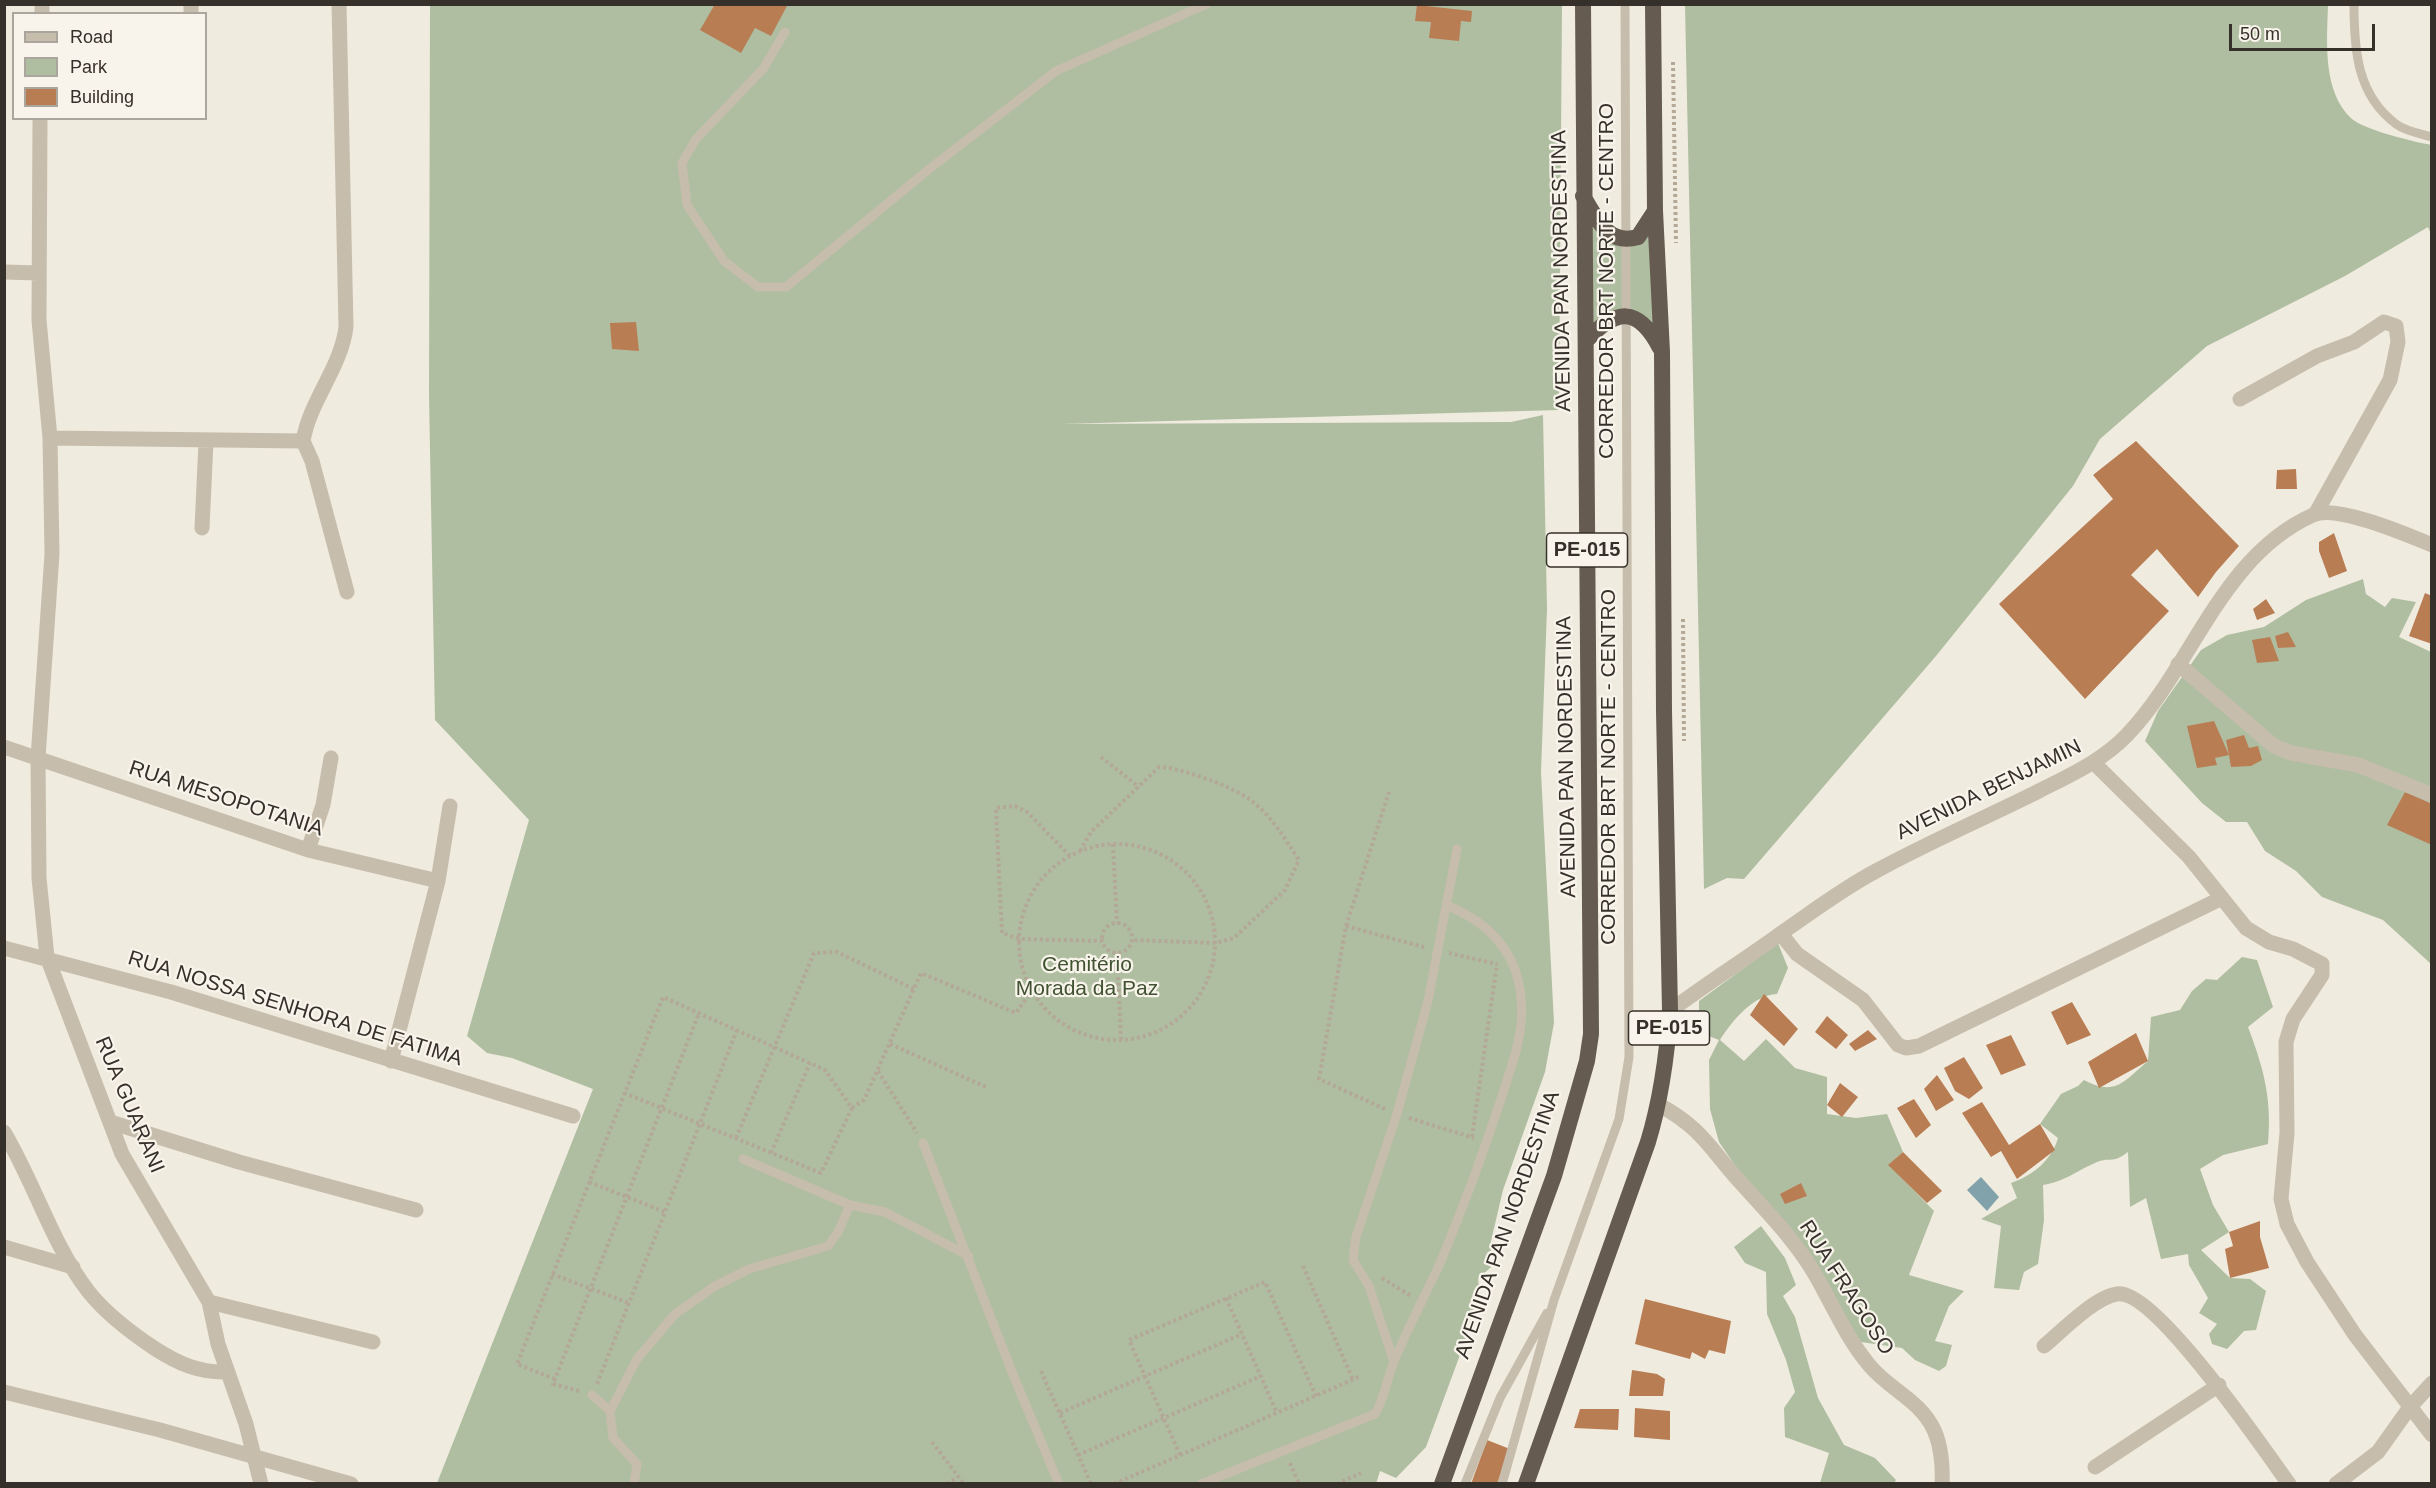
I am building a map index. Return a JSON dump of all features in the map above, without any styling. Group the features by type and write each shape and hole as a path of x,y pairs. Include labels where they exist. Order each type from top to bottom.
{"highway":[{"name":"AVENIDA PAN NORDESTINA","path":"1442,1484 1554,1176 1587,1061 1591,1034 1582,4"},
{"name":"PE-015","path":"1526,1484 1591,1308 1659,1106 1670,1011 1664,699 1662,352 1655,210 1653,4"},
{"path":"1582,195 1606,232 1614,238 1626,241 1638,237 1655,210"},
{"path":"1586,341 1600,325 1614,316 1625,315 1640,320 1652,331 1662,352"}],"street":[{"path":"339,4 346,327 338,355 311,409 303,441 312,461 347,592"},
{"name":"RUA GUARANI","path":"40,120 39,320 50,438 52,554 38,758 39,878 47,957 110,1122 138,1184 209,1302 227,1372 243,1413 261,1484"},
{"path":"4,272 39,273"},
{"path":"2240,399 2317,356 2354,342 2384,322 2396,326 2398,342 2391,380 2316,513 2339,514 2377,523 2432,545"},
{"path":"50,438 206,442 303,441"},
{"path":"202,528 206,442"},
{"name":"AVENIDA BENJAMIN","path":"1670,1011 1839,892 1875,871 2094,763 2127,735 2252,559 2271,541 2316,513"},
{"path":"2178,664 2274,746 2291,753 2358,765 2432,795"},
{"name":"RUA MESOPOTANIA","path":"4,747 308,850 438,881"},
{"path":"308,850 323,805 331,758"},
{"path":"2094,763 2189,857 2256,936 2314,958 2322,964 2322,975 2292,1019 2286,1042 2287,1132 2281,1199 2287,1224 2307,1262 2355,1335 2432,1435"},
{"path":"392,1060 438,881 450,806"},
{"path":"1781,934 1797,954 1863,1000 1898,1044 1906,1048 1918,1046 2222,898"},
{"name":"RUA NOSSA SENHORA DE FATIMA","path":"4,948 47,957 245,1014 573,1116"},
{"name":"RUA FRAGOSO","path":"1659,1106 1695,1128 1712,1146 1803,1256 1869,1365 1885,1382 1911,1400 1924,1413 1935,1431 1940,1448 1942,1484"},
{"path":"110,1122 239,1162 416,1210"},
{"path":"4,1132 73,1267 88,1291 111,1316 171,1359 209,1373 227,1372"},
{"path":"4,1247 73,1267"},
{"path":"2044,1346 2103,1298 2119,1293 2140,1303 2219,1385 2289,1484"},
{"path":"209,1302 374,1342"},
{"path":"2336,1484 2378,1452 2410,1407 2432,1383"},
{"path":"2095,1467 2219,1385"},
{"path":"4,1392 160,1430 351,1484"}],"lane":[{"path":"785,32 763,69 696,139 682,163 687,204 724,261 758,287 786,287 928,170 1056,71 1207,4"},
{"name":"CORREDOR BRT NORTE - CENTRO","path":"1502,1484 1554,1300 1611,1145 1626,1090 1629,1058 1625,15 1623,4"},
{"path":"2354,4 2354,36 2360,75 2373,100 2397,125 2432,137"},
{"path":"1394,1362 1369,1286 1353,1260 1363,1210 1397,1114 1428,1001 1456,849"},
{"path":"1201,1484 1375,1414 1384,1396 1394,1362 1422,1302 1488,1140 1516,1053 1522,1020 1521,997 1509,954 1471,915 1446,905"},
{"path":"923,1143 969,1256 1014,1377 1059,1484"},
{"path":"743,1159 850,1205 885,1212 969,1256"},
{"path":"634,1484 637,1464 613,1438 610,1411 637,1359 675,1314 716,1286 749,1269 828,1245 838,1232 850,1205"},
{"name":"CORREDOR BRT NORTE - CENTRO","path":"1465,1484 1500,1398 1554,1300"},
{"path":"592,1395 610,1411"}],"path":[{"path":"1101,757 1139,787"},
{"path":"1080,851 1091,832 1160,767 1176,768 1237,790 1258,804 1299,860 1285,890 1234,938 1215,943 1132,940"},
{"path":"1319,1079 1346,926 1389,792"},
{"path":"1070,856 1027,812 1015,806 996,808 1002,933 1020,939 1102,941"},
{"path":"1113,844 1117,923"},
{"path":"1113,844 1152,851 1185,872 1208,904 1215,943 1208,980 1188,1010 1157,1031 1121,1039 1094,1037 1070,1027 1048,1011 1032,990 1023,965 1020,939 1023,916 1037,886 1052,869 1080,851 1113,844"},
{"path":"1117,923 1125,926 1131,932 1132,940 1130,947 1117,953 1105,947 1102,941 1103,932 1109,926 1117,923"},
{"path":"736,1138 814,953 837,952 914,989"},
{"path":"1117,953 1121,1039"},
{"path":"1472,1137 1497,964 1509,954"},
{"path":"624,1093 821,1173 852,1108 864,1100 921,973 1016,1013 1032,990"},
{"path":"555,1379 517,1364 663,997 825,1070 852,1108"},
{"path":"699,1013 553,1384 592,1395 737,1030"},
{"path":"890,1044 986,1087"},
{"path":"771,1153 810,1063"},
{"path":"878,1070 923,1143"},
{"path":"589,1182 665,1212"},
{"path":"1353,1260 1422,1302"},
{"path":"1303,1266 1353,1380"},
{"path":"552,1274 629,1303"},
{"path":"1180,1455 1129,1340 1265,1282 1316,1396"},
{"path":"1226,1298 1277,1413"},
{"path":"1060,1413 1242,1334"},
{"path":"1041,1371 1091,1484"},
{"path":"1078,1455 1261,1376"},
{"path":"1114,1484 1361,1376"},
{"path":"932,1442 964,1484"},
{"path":"1286,1454 1299,1484"},
{"path":"1337,1484 1361,1473"},
{"path":"947,1484 958,1477"}],"green space":[{"name":"Cemitério Morada da Paz","path":"430,5 1562,5 1559,410 1062,424 1511,422 1543,415 1547,609 1541,772 1554,1023 1545,1072 1503,1190 1491,1241 1491,1267 1478,1279 1481,1298 1426,1447 1396,1478 1380,1471 1376,1484 437,1483 593,1089 512,1058 487,1053 467,1036 529,820 435,720 429,395"},
{"path":"1685,5 2328,5 2328,65 2335,95 2342,108 2352,119 2367,127 2432,145 2431,234 2428,227 2345,276 2207,346 2100,439 2073,486 1936,656 1744,879 1727,878 1704,889"},
{"path":"1582,195 1598,220 1638,237 1655,211 1662,352 1625,315 1586,341"},
{"path":"2363,579 2366,594 2385,607 2392,598 2416,602 2399,637 2431,652 2431,964 2383,920 2322,897 2296,871 2265,851 2247,822 2226,822 2202,803 2145,741 2158,711 2201,650 2227,635 2264,627 2306,600"},
{"path":"1778,943 1788,968 1777,994 1768,995 1744,1010 1720,1040 1744,1061 1766,1039 1795,1068 1827,1077 1827,1114 1856,1118 1887,1114 1903,1152 1889,1165 1934,1211 1909,1275 1964,1291 1949,1306 1935,1341 1952,1345 1946,1366 1939,1371 1915,1360 1902,1348 1861,1342 1828,1301 1719,1142 1710,1109 1709,1060 1719,1040 1703,1034 1699,1020 1699,1001"},
{"path":"2242,957 2257,960 2273,1007 2248,1027 2266,1084 2269,1113 2268,1144 2223,1155 2200,1169 2213,1205 2229,1232 2201,1250 2230,1278 2250,1279 2266,1291 2256,1330 2244,1331 2227,1349 2212,1344 2209,1334 2217,1324 2199,1313 2208,1298 2189,1265 2188,1254 2161,1259 2146,1198 2130,1207 2128,1152 2118,1158 2102,1160 2065,1178 2043,1185 2044,1220 2038,1264 2024,1272 2019,1290 1994,1288 2001,1226 1981,1219 2017,1198 2011,1183 2034,1171 2051,1153 2058,1138 2040,1124 2061,1094 2078,1086 2084,1080 2095,1085 2112,1087 2126,1080 2148,1061 2151,1017 2180,1010 2192,991 2206,979 2217,980"},
{"path":"1761,1226 1785,1258 1796,1285 1783,1296 1795,1317 1818,1398 1844,1445 1875,1458 1896,1480 1894,1483 1820,1483 1829,1453 1785,1437 1784,1408 1795,1392 1786,1360 1767,1314 1766,1272 1745,1263 1734,1247"}],"water":[{"path":"1981,1177 1999,1197 1987,1211 1967,1190"}],"building":[{"path":"715,4 788,4 771,36 755,28 741,53 700,30"},
{"path":"1417,5 1472,11 1471,22 1461,21 1459,41 1429,38 1431,22 1415,21"},
{"path":"636,322 639,351 612,349 610,323"},
{"path":"2136,441 2239,546 2198,597 2157,549 2131,575 2169,611 2085,699 1999,604 2113,499 2093,475"},
{"path":"2296,469 2297,489 2276,489 2277,470"},
{"path":"2334,533 2347,571 2329,578 2319,551 2319,542"},
{"path":"2425,593 2432,596 2432,644 2409,636"},
{"path":"2266,599 2275,613 2257,620 2253,609"},
{"path":"2288,632 2296,647 2278,648 2275,636"},
{"path":"2270,637 2279,661 2257,663 2252,640"},
{"path":"2214,721 2229,755 2215,758 2217,765 2197,768 2187,726"},
{"path":"2244,735 2249,748 2258,746 2262,760 2251,766 2231,767 2226,740"},
{"path":"2405,792 2432,804 2432,845 2387,825"},
{"path":"1764,994 1798,1029 1784,1046 1750,1015"},
{"path":"2072,1002 2091,1035 2067,1045 2051,1012"},
{"path":"1827,1016 1848,1035 1836,1049 1815,1032"},
{"path":"1868,1030 1877,1039 1855,1051 1849,1044"},
{"path":"2136,1033 2148,1061 2099,1088 2088,1062"},
{"path":"2011,1035 2026,1065 2001,1075 1986,1045"},
{"path":"1964,1057 1983,1088 1969,1099 1955,1091 1944,1068"},
{"path":"1937,1075 1954,1100 1936,1111 1924,1089"},
{"path":"1840,1083 1858,1097 1842,1117 1827,1105"},
{"path":"1914,1099 1931,1125 1916,1138 1897,1108"},
{"path":"1982,1102 2009,1145 2040,1124 2055,1150 2017,1179 2001,1151 1991,1157 1962,1113"},
{"path":"1903,1152 1942,1191 1927,1203 1888,1165"},
{"path":"1801,1183 1807,1196 1785,1204 1780,1194"},
{"path":"2260,1221 2260,1237 2269,1268 2230,1278 2225,1249 2233,1246 2229,1232"},
{"path":"1645,1299 1731,1321 1725,1354 1709,1350 1705,1359 1692,1352 1690,1359 1635,1344"},
{"path":"1632,1370 1657,1374 1665,1379 1663,1396 1629,1396"},
{"path":"1635,1408 1670,1411 1670,1440 1634,1437"},
{"path":"1580,1409 1619,1409 1618,1430 1574,1428"},
{"path":"1487,1440 1510,1449 1497,1484 1471,1484"}]}
